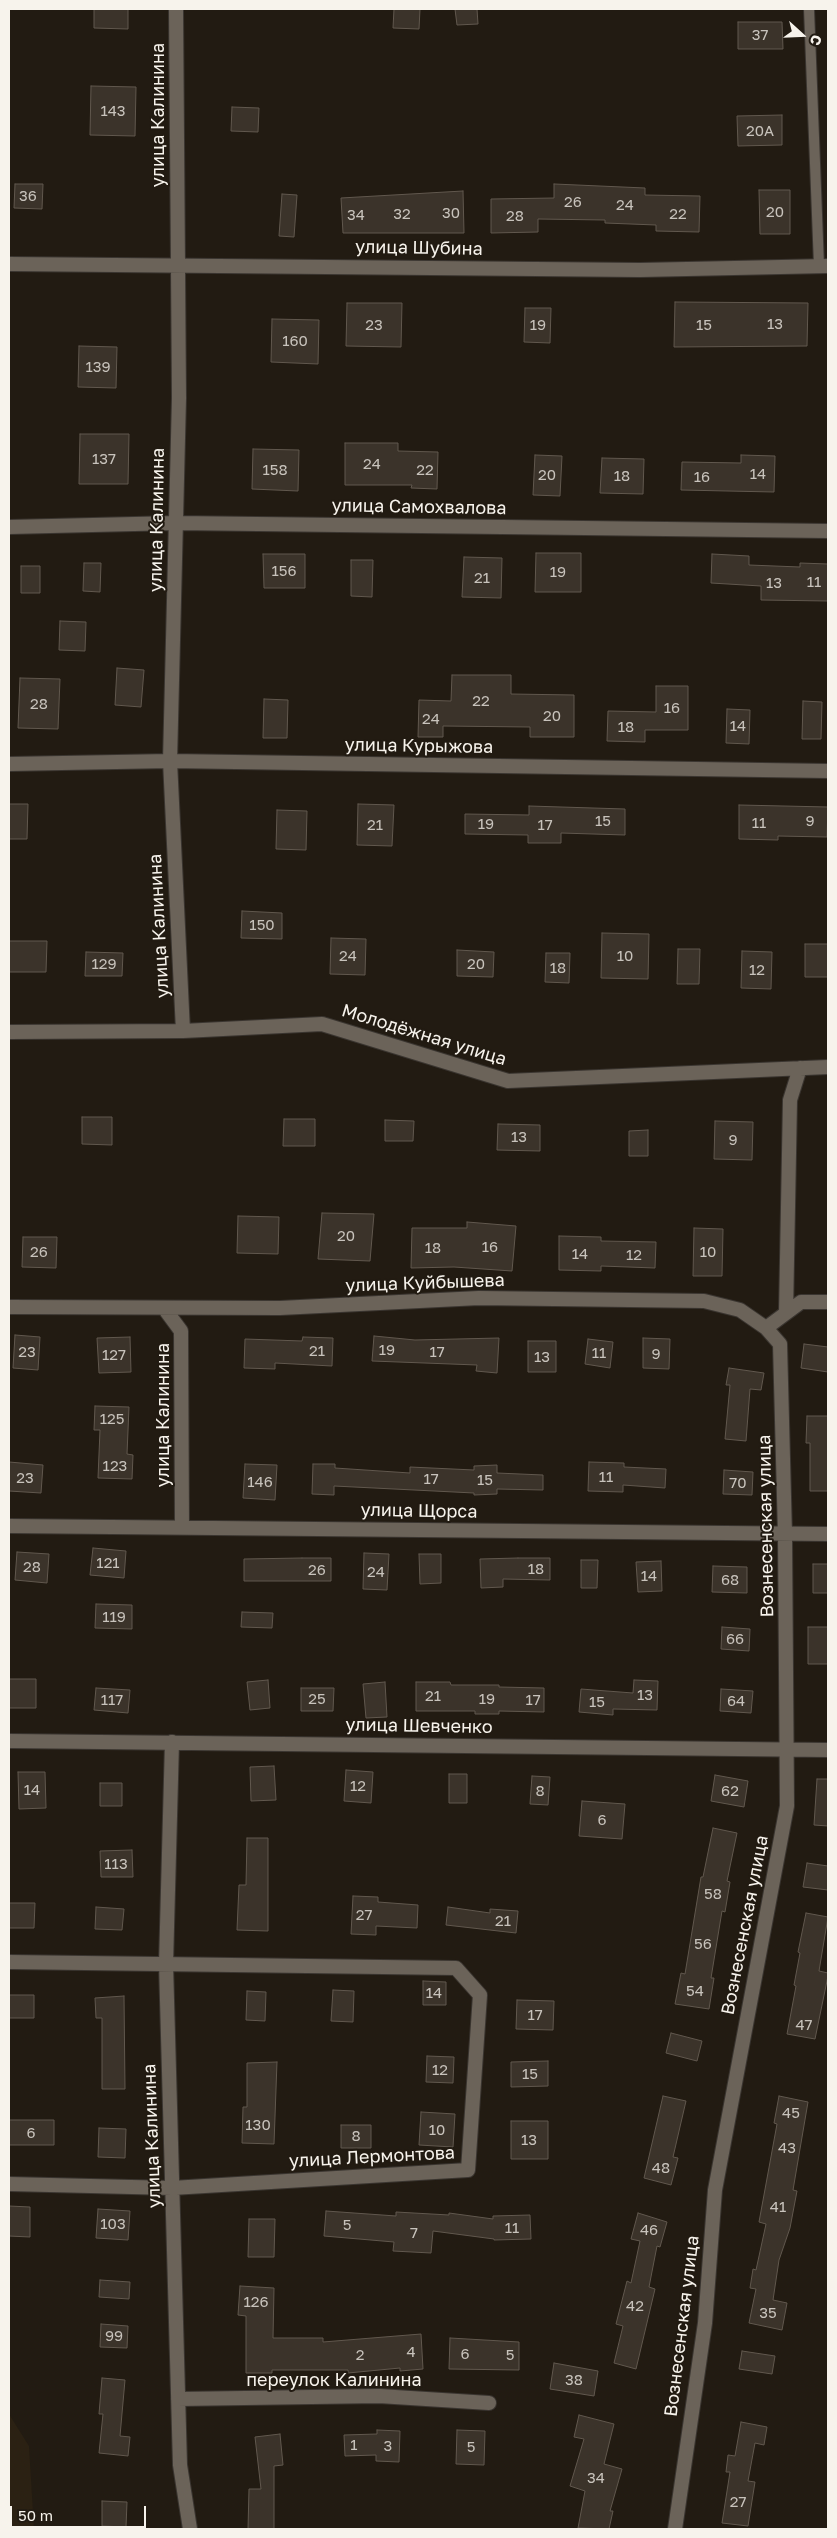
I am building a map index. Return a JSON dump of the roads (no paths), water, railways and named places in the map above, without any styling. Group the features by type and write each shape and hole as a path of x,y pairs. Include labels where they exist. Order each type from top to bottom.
{"street":[{"name":"улица Калинина","path":"176,9 179,398 170,761 184,1031"},
{"name":"улица Шубина","path":"9,264 178,264 640,270 824,266"},
{"name":"улица Самохвалова","path":"9,527 176,523 828,531"},
{"name":"улица Курыжова","path":"9,764 170,761 828,771"},
{"name":"Молодёжная улица","path":"9,1032 184,1031 322,1024 508,1081 828,1066"},
{"path":"786,1312 790,1100 800,1068"},
{"name":"улица Куйбышева","path":"9,1307 280,1308 479,1298 704,1301 740,1310 766,1328"},
{"path":"766,1328 800,1302 828,1302"},
{"name":"улица Калинина","path":"164,1308 181,1331 182,1527"},
{"name":"Вознесенская улица","path":"675,2529 705,2323 715,2190 787,1806 785,1535 780,1344 766,1328"},
{"name":"улица Щорса","path":"9,1526 828,1534"},
{"name":"улица Шевченко","path":"9,1741 828,1750"},
{"name":"улица Калинина","path":"172,1742 166,1964 180,2465 190,2529"},
{"name":"улица Лермонтова","path":"9,1962 456,1968 480,1995 468,2170 172,2188 9,2184"},
{"name":"переулок Калинина","path":"178,2399 379,2396 489,2403"}],"lane":[{"path":"809,9 824,266"}]}
